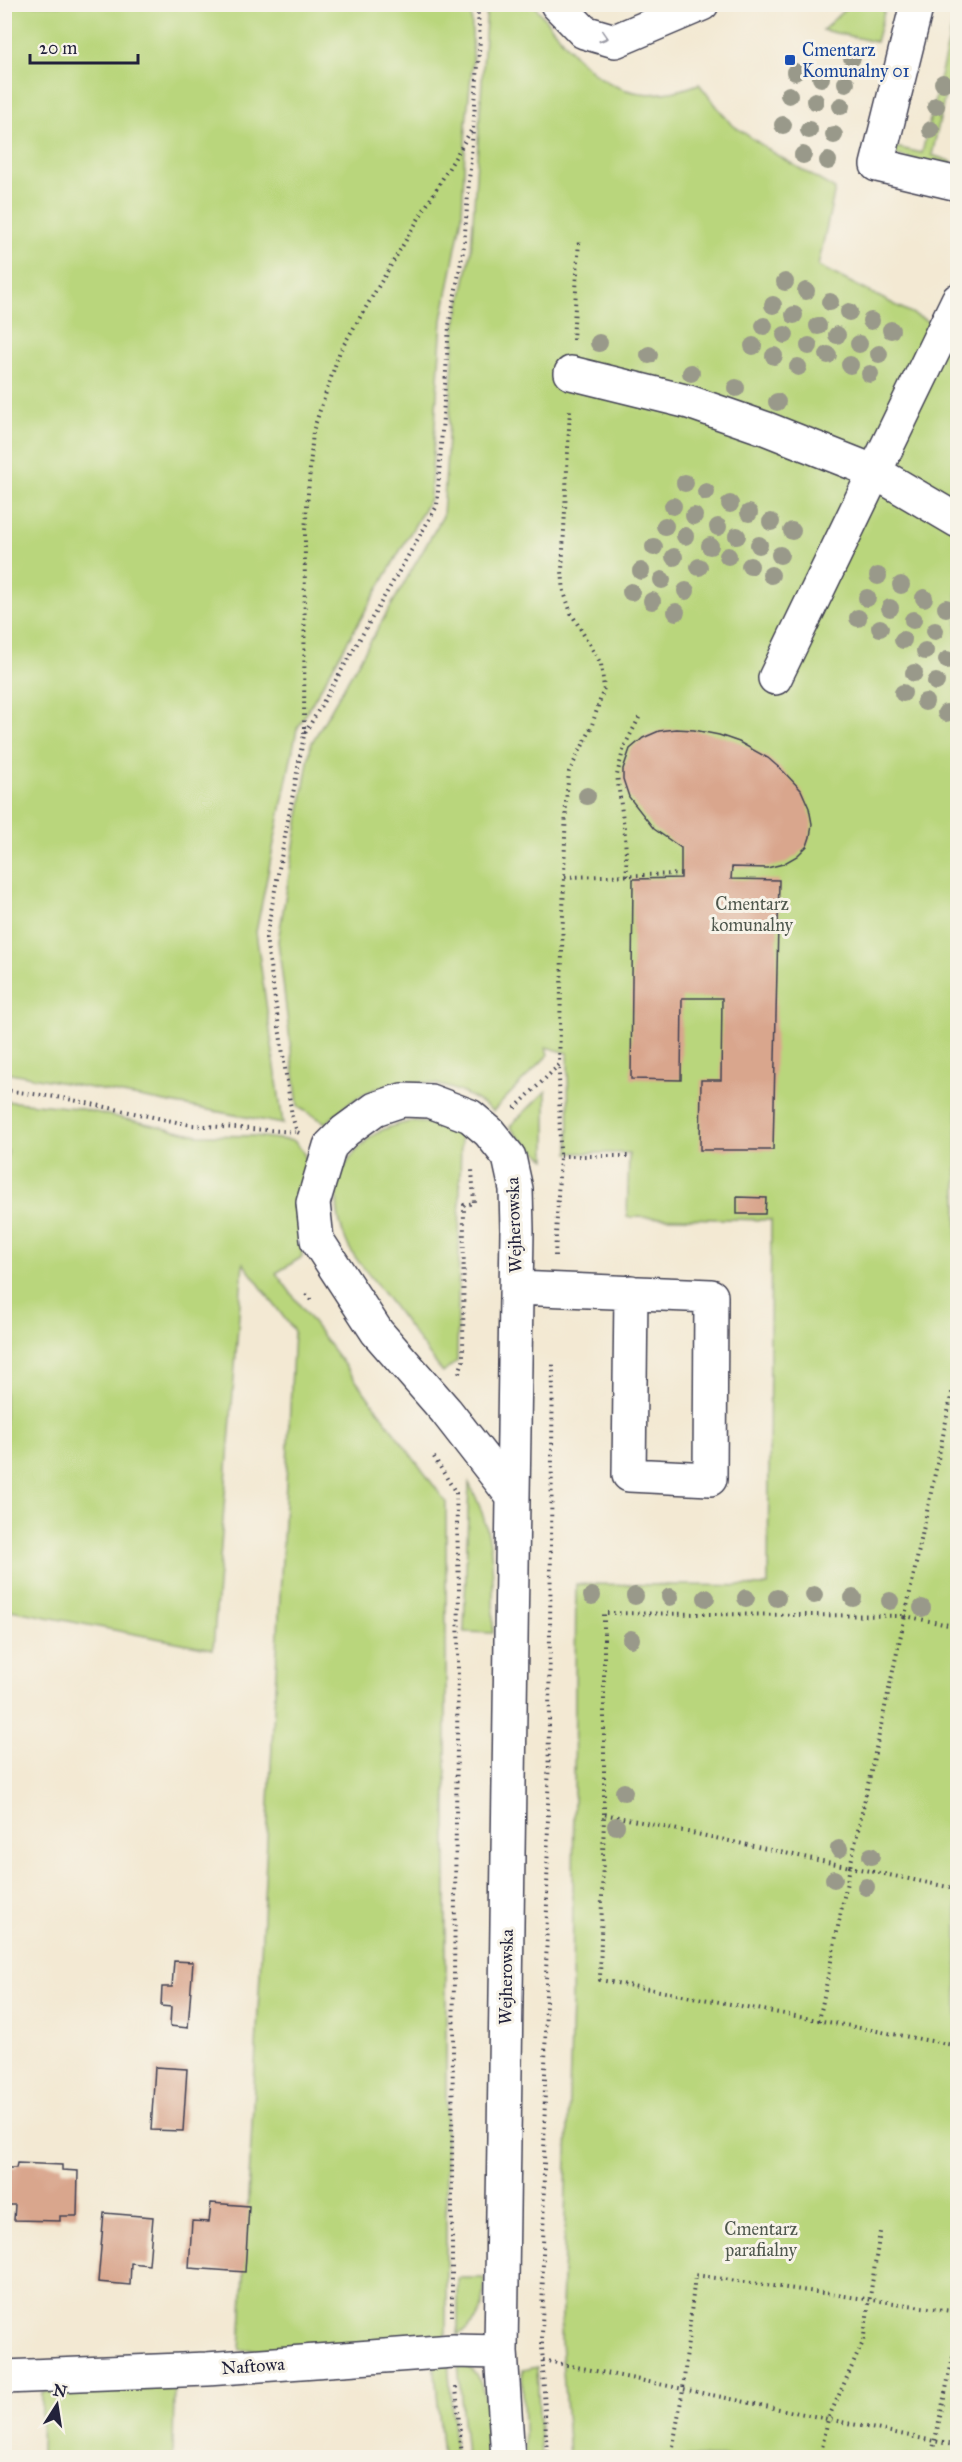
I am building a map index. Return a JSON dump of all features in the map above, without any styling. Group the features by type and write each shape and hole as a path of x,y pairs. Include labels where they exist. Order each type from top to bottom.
{"street":[{"path":"557,4 584,32 615,41 702,4"},
{"path":"917,4 876,165 957,184"},
{"path":"775,678 957,300"},
{"path":"571,373 689,402 774,431 873,471 957,521"},
{"name":"Wejherowska","path":"330,1146 345,1131 375,1109 402,1100 430,1101 470,1116 489,1132 509,1157 516,1189 501,2352 508,2457"},
{"path":"330,1146 313,1203 317,1240 377,1332 446,1411 513,1497"},
{"path":"516,1288 631,1292 711,1296 710,1479 629,1475 631,1292"},
{"name":"Naftowa","path":"4,2377 207,2369 453,2351 501,2352"}],"path":[{"path":"304,735 437,506 449,326 464,246 474,127 480,39 477,4"},
{"path":"297,1132 292,1116 266,938 304,735 305,531 312,431 340,351 474,127"},
{"path":"553,1290 560,1156 566,801 569,772 590,731 604,688 601,664 571,613 564,592 562,571 579,240"},
{"path":"627,876 625,835 617,775 624,747 641,714"},
{"path":"565,877 681,874"},
{"path":"462,2457 453,2351 452,2144 459,1587 456,1493 434,1457 446,1411 463,1361 464,1205 474,1203 471,1152 560,1065"},
{"path":"4,1090 63,1098 191,1125 297,1132 330,1146"},
{"path":"560,1156 629,1156"},
{"path":"547,2457 543,2360 553,1360"},
{"path":"819,2021 957,1369"},
{"path":"957,1627 905,1616 604,1613 604,1814 600,1980 957,2046"},
{"path":"604,1814 957,1889"},
{"path":"820,2457 828,2420 863,2342 880,2232"},
{"path":"670,2457 683,2389 695,2275 957,2312"},
{"path":"931,2457 957,2334"},
{"path":"501,2352 957,2446"}],"green space":[{"path":"4,5 471,5 473,58 466,124 462,216 442,320 430,499 297,729 256,932 283,1124 5,1072"},
{"name":"Cmentarz komunalny","path":"487,5 534,5 584,64 602,79 622,89 644,93 669,92 699,84 731,124 777,155 835,189 818,266 957,336 957,2457 569,2457 561,2341 572,2002 576,1584 768,1586 771,1220 627,1217 629,1153 569,1153 568,1053 546,1047 548,1055 493,1111 460,1092 424,1082 387,1085 369,1092 348,1104 326,1123 298,1107 278,941 311,744 443,516 455,328 471,252"},
{"path":"849,5 886,5 876,42 823,30"},
{"path":"957,5 957,41 932,155 952,162 948,168 896,155 895,147 922,153"},
{"path":"546,1091 546,1159 516,1135 510,1126"},
{"path":"4,1101 77,1108 198,1135 255,1136 294,1141 303,1152 307,1162 299,1217 302,1257 276,1273 446,1502 446,2340 240,2350 294,1331 243,1263 213,1649 5,1609 4,1174 8,1151 5,1150"},
{"path":"410,1122 432,1123 461,1133 457,1361 443,1373 352,1253 339,1221 338,1187 352,1156 377,1133 392,1126"},
{"path":"469,1483 485,1520 492,1556 493,1633 464,1632"},
{"path":"458,2278 484,2278 484,2297 478,2318 458,2335"},
{"path":"448,2361 456,2457 443,2457 434,2362"},
{"path":"458,2362 470,2369 478,2378 483,2390 487,2417 487,2457 466,2457"},
{"path":"537,2367 541,2457 525,2457 522,2370"},
{"path":"174,2384 173,2457 41,2458 42,2392"}],"building":[{"path":"676,729 719,735 739,742 768,758 801,790 809,808 812,824 810,837 807,846 797,856 783,864 767,868 732,867 731,879 779,880 773,1150 700,1150 701,1080 721,1080 722,998 682,998 681,1080 631,1079 633,879 681,878 681,848 654,829 629,797 623,779 623,769 630,749 643,738 659,731"},
{"path":"737,1197 766,1198 765,1214 737,1214"},
{"path":"174,1961 193,1962 188,2028 170,2026 171,2007 161,2006 162,1987 172,1987"},
{"path":"155,2067 187,2069 183,2131 151,2130"},
{"path":"17,2163 62,2165 62,2170 78,2171 77,2216 60,2216 60,2221 14,2220 15,2205 8,2205 8,2168 16,2168"},
{"path":"211,2203 249,2206 245,2272 189,2268 192,2221 209,2222"},
{"path":"104,2213 153,2217 149,2265 131,2263 130,2285 98,2282"}],"place":[{"name":"Cmentarz Komunalny 01","path":"790,60"}],"park label":[{"name":"Cmentarz parafialny","path":"761,2239"}]}
